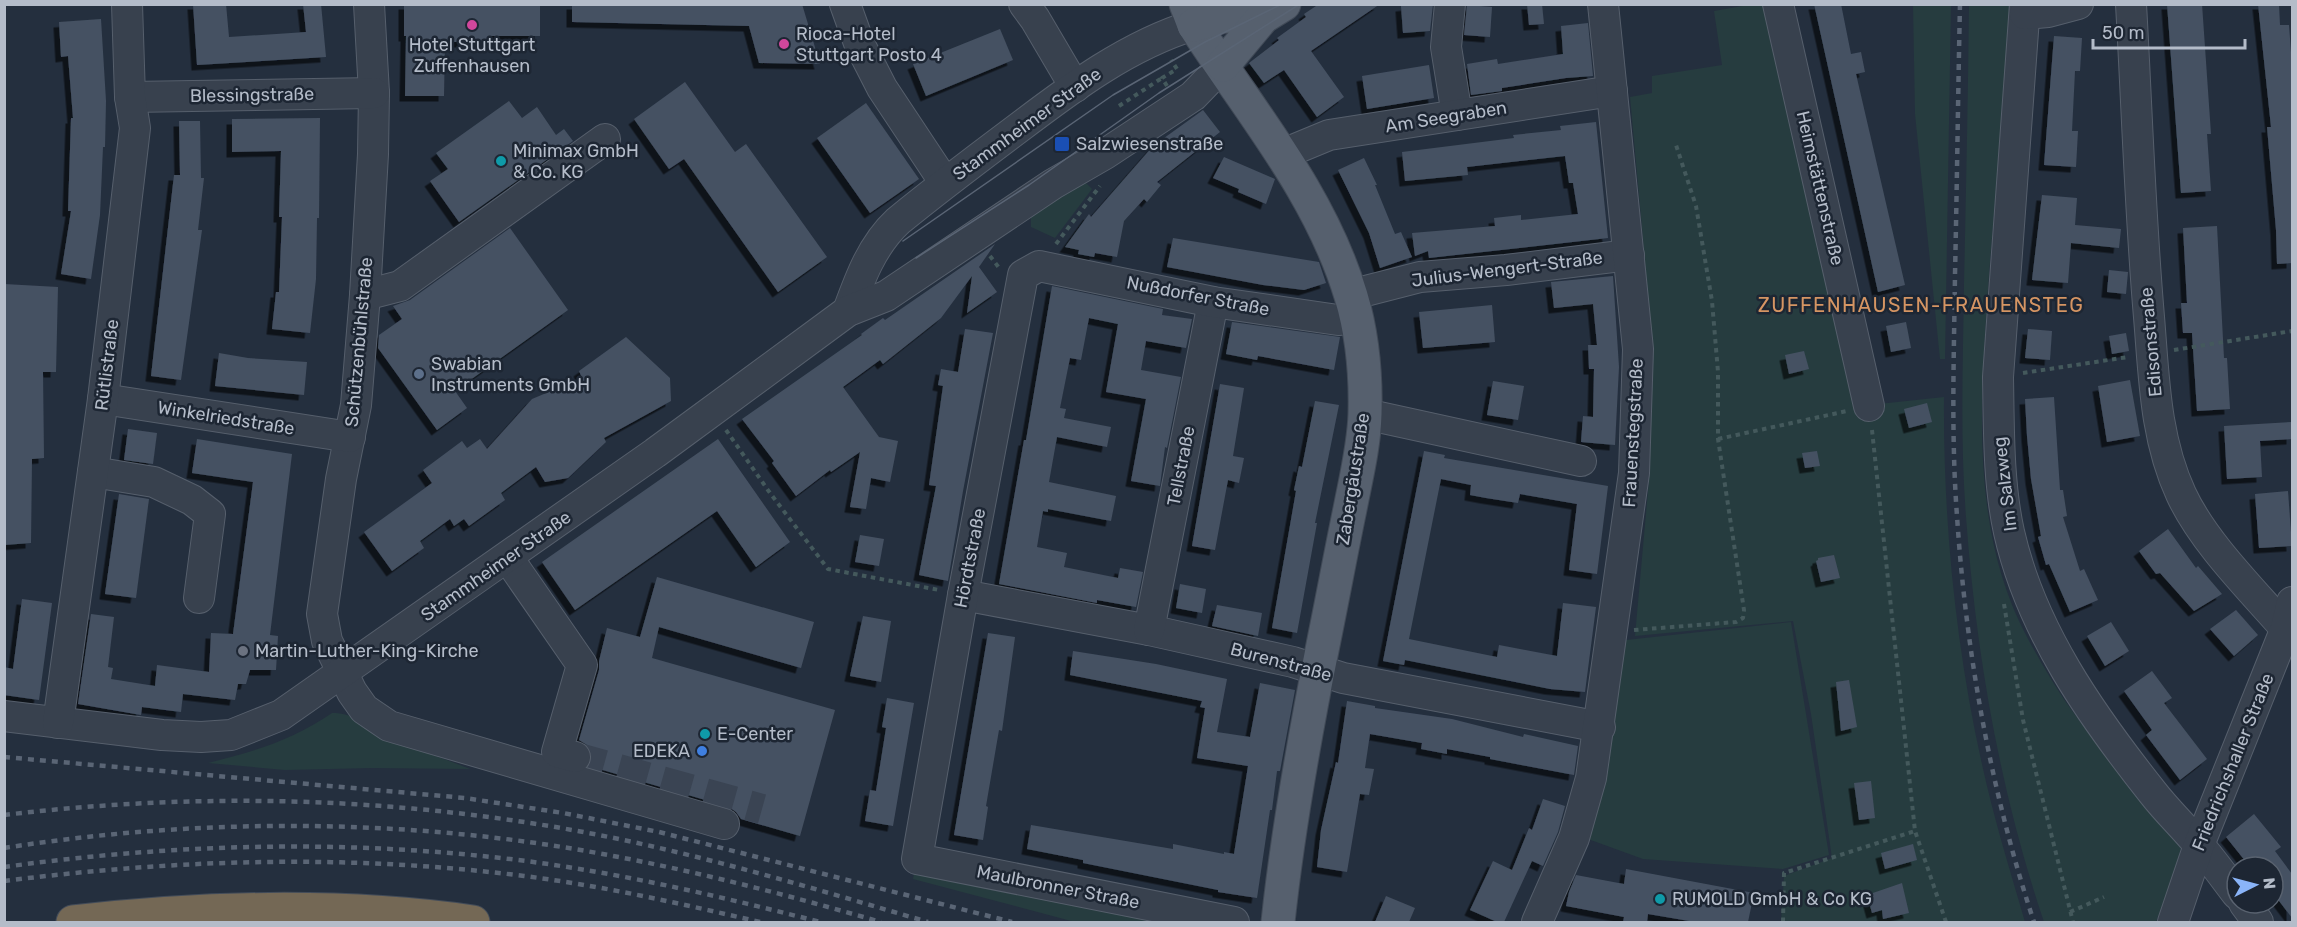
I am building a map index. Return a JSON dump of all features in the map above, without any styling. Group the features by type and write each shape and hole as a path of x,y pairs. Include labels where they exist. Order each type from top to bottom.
{"highway":[{"path":"73,922 148,914 236,910 363,912 473,922"}],"main road":[{"name":"Stammheimer Straße","path":"1206,12 1274,11"},
{"name":"Stammheimer Straße","path":"1223,65 1274,11"},
{"path":"1206,12 1223,65"},
{"name":"Zabergäustraße","path":"1223,65 1283,154 1309,197 1322,225 1353,306 1364,372 1365,414 1360,456 1287,839 1278,922"}],"street":[{"name":"Rütlistraße","path":"58,723 103,399 135,128 130,97 127,4"},
{"name":"Schützenbühlstraße","path":"369,4 374,93 365,295 356,405 337,503 322,614 327,641 351,692 364,709 389,726 724,824"},
{"path":"845,4 859,43 882,88 945,183"},
{"path":"1024,4 1075,87"},
{"path":"1450,4 1446,48 1457,115"},
{"name":"Frauenstegstraße","path":"1537,922 1580,820 1599,727 1612,631 1624,471 1638,349 1602,4"},
{"name":"Heimstättenstraße","path":"1778,4 1869,406"},
{"path":"2025,9 2048,12 2078,4"},
{"name":"Edisonstraße","path":"2131,4 2144,260 2139,355 2159,424 2167,462 2182,496 2211,541 2290,622"},
{"name":"Im Salzweg","path":"2025,9 1998,377 1999,427 2009,530 2021,575 2044,631 2082,696 2153,794 2199,845 2225,879"},
{"name":"Stammheimer Straße","path":"848,310 871,255 886,232 945,183 1075,87 1143,45 1206,12"},
{"name":"Stammheimer Straße","path":"4,716 162,735 201,737 231,735 282,715 713,412 848,310 886,296 1053,184 1105,154 1193,96 1223,65"},
{"name":"Am Seegraben","path":"1283,154 1329,135 1612,91"},
{"name":"Blessingstraße","path":"130,97 374,93"},
{"path":"365,295 400,286 605,139"},
{"path":"871,255 879,271 888,279 902,285"},
{"name":"Julius-Wengert-Straße","path":"1353,306 1420,277 1506,270 1629,255"},
{"name":"Nußdorfer Straße","path":"1037,266 1213,302 1338,320 1353,306"},
{"name":"Hördtstraße","path":"917,859 963,595 1037,266"},
{"name":"Tellstraße","path":"1149,630 1213,302"},
{"name":"Winkelriedstraße","path":"103,399 350,437"},
{"path":"1365,414 1581,461"},
{"path":"93,472 154,482 192,500 210,514 199,598"},
{"path":"508,558 582,665 557,752 575,757"},
{"name":"Burenstraße","path":"963,595 1149,630 1293,662 1343,678 1599,727"},
{"name":"Friedrichshaller Straße","path":"2173,922 2199,845 2290,622"},
{"name":"Maulbronner Straße","path":"917,859 1234,922"}],"path":[{"path":"1119,106 1177,69 1166,52 1152,60 1143,45"},
{"path":"1162,78 1173,96 1187,87 1193,96"},
{"path":"1612,631 1736,622 1743,618 1744,610 1718,439 1718,372 1712,301 1696,206 1676,145"},
{"path":"976,236 1007,279 1037,266 1105,179 1105,154"},
{"path":"2027,373 2292,331"},
{"path":"1718,439 1869,406 1915,831 1946,922"},
{"path":"713,412 770,493 828,569 963,595"},
{"path":"2003,598 2023,720 2073,922"},
{"path":"1783,922 1784,873 1915,831"},
{"path":"2070,912 2104,897"}],"green space":[{"path":"1748,5 1769,5 1860,406 1944,397 1949,544 1967,690 1987,786 2025,922 1781,922 1784,876 1832,858 1811,714 1793,621 1635,636 1649,480 1651,366 1643,239 1630,97 1652,93 1652,76 1722,65 1714,11"},
{"path":"1913,5 1951,5 1945,359 1940,359 1915,114"},
{"path":"1969,5 2012,5 1983,368 1983,461 1987,507 1995,552 2009,596 2028,639 2057,688 2089,733 2156,813 2181,847 2176,869 2156,922 2044,922 2015,823 1992,722 1970,568 1963,459"},
{"path":"1085,182 1092,189 1055,238 1031,227 1031,211"},
{"path":"1791,622 1829,855 1783,869 1643,859 1588,839 1617,641"},
{"path":"332,713 340,713 356,719 389,738 470,769 285,770 208,763 287,738"},
{"path":"916,863 1169,922 1075,922 913,879"}],"building":[{"path":"193,4 226,4 229,37 306,32 303,4 321,4 326,57 197,65"},
{"name":"Hotel Stuttgart Zuffenhausen","path":"404,4 540,4 540,36 490,36 490,42 445,42 444,96 405,96"},
{"name":"Rioca-Hotel Stuttgart Posto 4","path":"572,4 802,4 820,64 759,63 749,26 572,22"},
{"path":"1319,4 1380,4 1311,51 1344,97 1317,117 1284,70 1264,83 1249,63 1279,40 1277,38 1306,17 1304,14"},
{"path":"1433,4 1430,31 1403,33 1401,6"},
{"path":"1527,4 1542,4 1544,24 1529,25"},
{"path":"1814,4 1841,4 1851,54 1861,52 1865,72 1856,74 1905,285 1878,292"},
{"path":"2167,4 2202,4 2211,134 2207,134 2211,191 2181,193"},
{"path":"2258,4 2279,4 2280,25 2289,25 2292,66 2292,263 2277,264 2267,127 2271,127"},
{"path":"1467,5 1492,7 1490,37 1464,35"},
{"path":"101,19 106,101 105,147 103,147 100,215 91,279 61,274 71,211 68,211 71,118 73,118 68,56 61,57 59,22"},
{"path":"1588,23 1593,76 1566,78 1471,95 1467,64 1497,59 1498,64 1563,54 1561,26"},
{"path":"1000,29 1013,60 926,96 913,64"},
{"path":"2054,36 2082,38 2080,71 2075,71 2072,131 2078,131 2076,167 2044,165"},
{"path":"1429,65 1434,98 1367,109 1362,76"},
{"path":"685,82 735,152 746,144 827,257 778,292 684,159 669,169 634,119"},
{"name":"Minimax GmbH & Co. KG","path":"509,101 522,118 537,107 556,135 564,129 573,141 459,222 430,181 448,169 436,153"},
{"path":"866,103 919,179 870,213 817,138"},
{"path":"1203,110 1220,132 1157,182 1161,185 1147,202 1144,199 1124,221 1117,257 1095,253 1094,257 1078,254 1079,250 1065,247 1089,214 1091,217 1153,146"},
{"path":"320,118 319,218 317,218 316,279 310,333 272,329 276,292 279,292 282,217 279,217 281,151 232,152 232,119"},
{"path":"179,121 200,121 201,178 204,178 198,230 202,230 181,380 151,376 174,175 180,175"},
{"path":"1596,122 1608,238 1429,258 1428,251 1415,256 1412,233 1495,226 1494,218 1521,215 1521,220 1578,214 1573,183 1569,183 1565,156 1467,167 1468,175 1405,181 1402,152 1514,138 1513,135 1561,130 1560,126"},
{"path":"1224,157 1275,179 1266,204 1213,178"},
{"path":"1364,158 1377,185 1375,185 1395,234 1401,232 1412,257 1380,268 1369,233 1338,170"},
{"path":"2042,195 2077,198 2075,225 2121,229 2119,248 2071,243 2068,283 2032,280"},
{"path":"2217,226 2224,358 2227,358 2230,409 2197,411 2192,333 2183,333 2181,303 2187,303 2183,228"},
{"path":"510,228 568,310 455,391 467,408 437,430 378,348 379,335 402,319 393,306 410,300"},
{"path":"1173,238 1319,262 1326,283 1304,290 1263,285 1167,267"},
{"path":"995,244 979,267 997,292 967,313 972,276 941,318 883,364 880,360 843,387 879,437 898,441 890,482 871,478 866,509 850,507 860,452 831,472 830,470 796,496 772,463 774,461 742,419 883,318 885,320"},
{"path":"2109,270 2128,272 2126,294 2107,292"},
{"path":"1613,276 1619,367 1615,445 1581,442 1583,416 1593,417 1594,369 1589,369 1588,345 1597,345 1593,304 1554,308 1551,282"},
{"path":"4,284 58,287 56,372 43,372 44,458 32,459 31,543 4,545"},
{"path":"1052,286 1163,309 1162,315 1192,319 1186,348 1146,341 1141,370 1181,377 1167,448 1165,447 1160,486 1131,481 1146,399 1106,392 1118,324 1089,318 1081,360 1070,358 1060,408 1066,409 1064,418 1111,427 1107,447 1057,437 1049,482 1116,496 1111,521 1048,509 1048,512 1043,511 1037,547 1067,553 1064,567 1118,578 1120,568 1143,572 1136,607 1097,600 1097,603 999,584"},
{"path":"1492,305 1495,342 1423,348 1419,312"},
{"path":"1232,322 1340,337 1334,370 1258,356 1257,360 1226,354"},
{"path":"1906,322 1911,348 1891,352 1886,326"},
{"path":"965,329 993,333 948,581 919,575 936,486 929,485 943,386 938,385 941,369 958,372"},
{"path":"2028,329 2052,331 2050,360 2025,358"},
{"path":"2126,333 2129,351 2112,354 2109,336"},
{"path":"626,337 670,378 671,401 604,438 606,442 568,478 545,482 536,467 501,493 505,500 469,526 464,519 454,526 450,519 420,541 424,548 392,571 364,532 432,483 423,470 462,441 467,448 480,439 487,449 532,399 582,378 579,371"},
{"path":"1804,351 1809,369 1789,374 1785,355"},
{"path":"219,353 248,358 307,362 304,395 215,386"},
{"path":"2130,380 2140,436 2107,442 2098,386"},
{"path":"1493,381 1524,386 1518,420 1487,415"},
{"path":"1220,384 1244,388 1233,456 1244,458 1239,483 1228,480 1215,550 1192,546"},
{"path":"2054,397 2060,490 2063,490 2067,516 2063,517 2080,571 2084,569 2098,600 2070,612 2049,564 2046,565 2038,537 2041,536 2031,479 2027,436 2025,399"},
{"path":"1315,401 1339,405 1315,523 1317,523 1297,633 1272,628 1296,491 1294,490 1299,466 1302,467"},
{"path":"1927,403 1932,422 1909,428 1904,409"},
{"path":"2292,422 2292,439 2260,441 2262,477 2227,479 2224,426"},
{"path":"128,429 157,433 153,464 124,460"},
{"path":"197,439 292,454 270,635 278,636 276,670 250,670 246,684 238,684 235,700 183,694 181,712 142,707 141,715 78,704 91,614 114,617 108,667 113,668 111,679 155,686 157,665 209,672 211,633 233,634 253,482 192,473"},
{"path":"718,439 790,542 756,567 717,511 575,610 542,562"},
{"path":"1424,451 1445,455 1444,458 1608,486 1597,574 1569,570 1577,504 1520,494 1518,503 1486,498 1470,495 1471,485 1441,479 1409,639 1497,657 1499,645 1557,656 1563,603 1596,607 1585,692 1550,689 1405,660 1404,665 1383,661"},
{"path":"1817,451 1820,466 1805,468 1802,453"},
{"path":"2288,491 2292,546 2259,548 2255,494"},
{"path":"119,494 149,499 136,598 105,594"},
{"path":"2168,529 2196,568 2198,566 2222,594 2194,611 2160,573 2156,574 2139,551"},
{"path":"860,535 884,539 879,566 855,562"},
{"path":"1834,555 1840,578 1821,582 1816,561 1818,558"},
{"name":"E-Center","path":"657,577 814,622 801,668 659,627 652,658 835,710 800,836 741,819 729,807 589,766 592,761 591,752 587,745 579,740 599,670 607,628 640,637"},
{"path":"1180,584 1206,589 1202,613 1176,608"},
{"path":"22,599 52,603 39,700 4,695 4,667 13,669"},
{"path":"1217,605 1262,613 1258,636 1212,626"},
{"path":"2236,610 2258,635 2234,656 2210,629"},
{"path":"863,616 891,621 881,682 850,676"},
{"path":"2111,622 2129,651 2105,666 2087,636"},
{"path":"988,633 1015,637 1002,731 999,730 986,806 988,807 983,840 954,835"},
{"path":"1073,651 1156,664 1227,679 1217,732 1250,737 1260,683 1295,690 1280,771 1277,771 1257,898 1218,892 1218,890 1083,863 1083,860 1027,849 1031,825 1173,849 1173,844 1234,854 1248,766 1197,758 1205,708 1200,707 1202,701 1070,675"},
{"path":"2152,671 2172,698 2164,703 2207,759 2180,780 2146,735 2152,730 2124,691"},
{"path":"1849,680 1857,727 1841,731 1836,682"},
{"path":"887,698 914,703 893,826 865,821 870,790 876,791 886,728 882,727"},
{"path":"1347,701 1375,706 1375,708 1452,719 1523,737 1524,734 1578,746 1574,775 1447,749 1447,754 1421,749 1422,743 1370,734 1365,768 1374,769 1369,795 1360,794 1347,872 1317,867 1321,830 1336,762 1338,763"},
{"path":"1871,781 1875,818 1859,820 1854,783"},
{"path":"1543,799 1565,806 1558,832 1543,866 1532,861 1504,922 1497,922 1470,910 1493,861 1512,870 1529,828 1532,830"},
{"path":"2254,814 2281,847 2275,851 2278,855 2240,855 2226,837"},
{"path":"1913,844 1917,860 1885,869 1881,853"},
{"path":"2285,865 2292,874 2292,918 2285,909"},
{"name":"RUMOLD GmbH & Co KG","path":"1626,869 1754,893 1748,922 1695,922 1648,914 1647,922 1623,922 1624,917 1566,906 1576,875 1624,884"},
{"path":"1902,883 1909,913 1883,919 1882,910 1872,913 1867,895"},
{"path":"1386,896 1415,908 1409,922 1375,922"}],"tunnel":[{"path":"575,757 762,809"}],"tram line":[{"path":"903,241 1113,95 1205,42 1282,4"},
{"path":"916,258 1029,185 1159,93 1300,4"}],"railway":[{"path":"1960,4 1953,395 1955,486 1961,567 1974,670 1993,773 2034,922"},
{"path":"4,757 465,798 563,813 659,832 1012,922"},
{"path":"4,815 80,807 232,801 308,802 459,813 609,837 690,855 928,922"},
{"path":"4,848 154,831 230,827 383,828 459,834 534,843 677,869 881,922"},
{"path":"4,867 134,853 200,849 265,847 396,849 526,861 600,872 710,895 820,922"},
{"path":"4,881 199,864 264,862 394,864 554,880 643,896 760,922"}],"place":[{"name":"Hotel Stuttgart Zuffenhausen","path":"472,25"},
{"name":"Rioca-Hotel Stuttgart Posto 4","path":"784,44"},
{"name":"Salzwiesenstraße","path":"1062,144"},
{"name":"Minimax GmbH & Co. KG","path":"501,161"},
{"name":"Swabian Instruments GmbH","path":"419,374"},
{"name":"Martin-Luther-King-Kirche","path":"243,651"},
{"name":"E-Center","path":"705,734"},
{"name":"EDEKA","path":"702,751"},
{"name":"RUMOLD GmbH & Co KG","path":"1660,899"}],"district":[{"name":"ZUFFENHAUSEN-FRAUENSTEG","path":"1921,305"}]}
